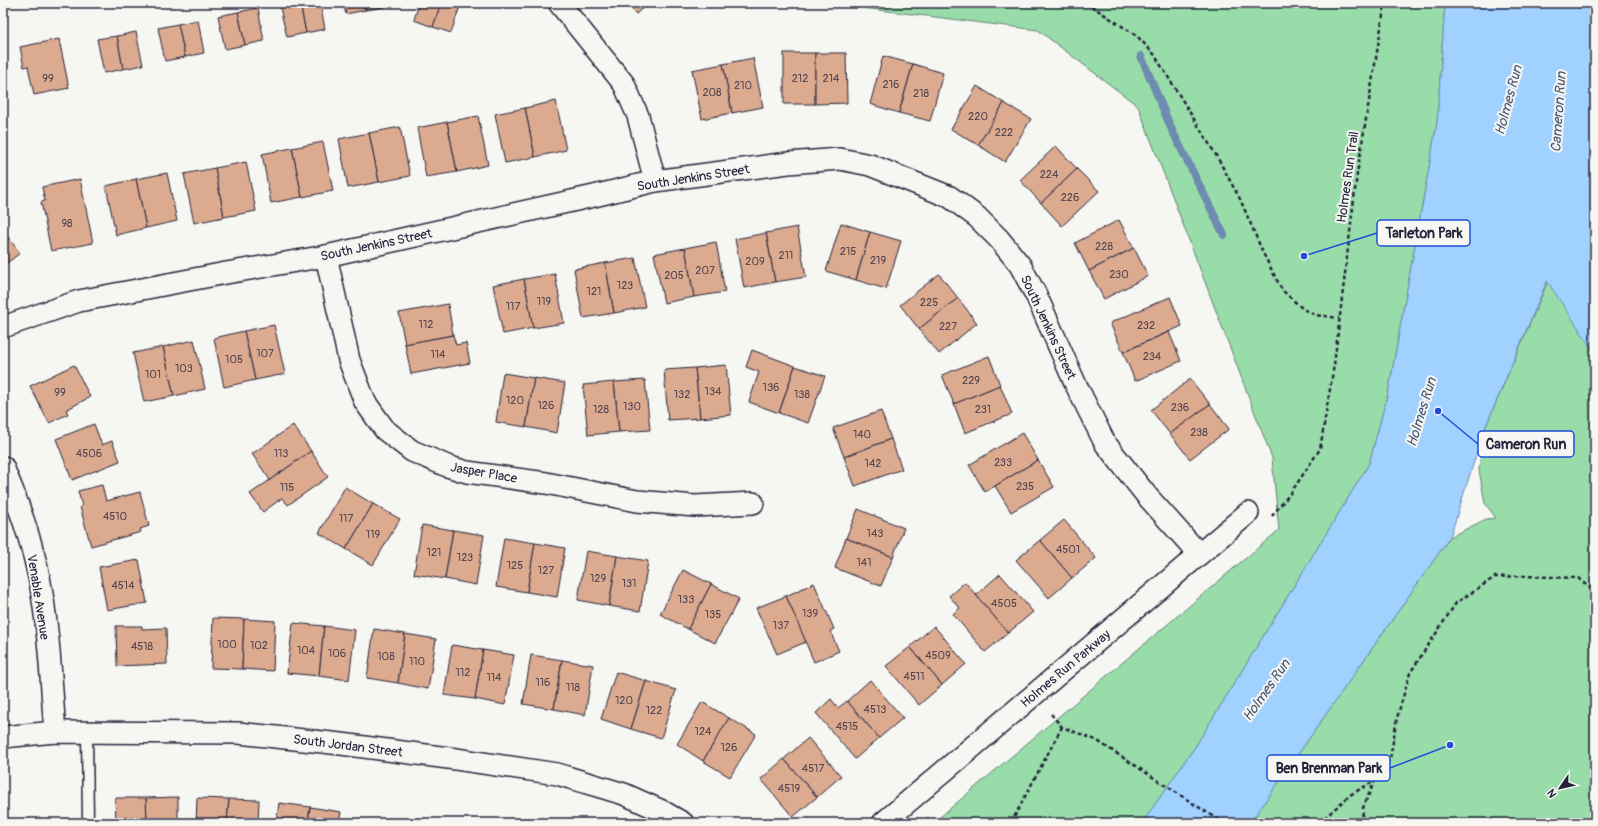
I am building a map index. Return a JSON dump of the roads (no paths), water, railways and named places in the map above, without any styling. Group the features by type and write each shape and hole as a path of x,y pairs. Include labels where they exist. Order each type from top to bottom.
{"street":[{"path":"559,3 624,84 638,116 655,181"},
{"name":"South Jenkins Street","path":"3,327 79,301 326,256 655,181 788,163 840,159 870,165 950,197 977,217 999,239 1020,265 1037,297 1075,383 1105,443 1147,496 1199,554"},
{"name":"Jasper Place","path":"326,256 349,360 365,402 385,430 412,451 447,466 467,472 546,483 637,500 695,506 753,503"},
{"name":"Venable Avenue","path":"3,466 22,515 39,577 45,618 55,732"},
{"name":"Holmes Run Parkway","path":"883,823 1248,513"},
{"name":"South Jordan Street","path":"3,737 55,732 238,733 341,744 557,774 624,794 662,810 683,823"}],"lane":[{"path":"87,732 88,823"}],"water":[{"name":"Cameron Run","path":"1445,3 1595,3 1595,353 1547,281 1483,433 1450,537 1250,823 1142,823 1197,744 1369,464 1389,389 1437,123"}],"waterway":[{"path":"1141,56 1171,128 1224,235"}],"place":[{"name":"Tarleton Park","path":"1304,256"},
{"name":"Cameron Run","path":"1438,411"},
{"name":"Ben Brenman Park","path":"1450,745"}],"water label":[{"name":"Holmes Run","path":"1508,100"},
{"name":"Holmes Run","path":"1421,412"},
{"name":"Holmes Run","path":"1266,690"}]}
